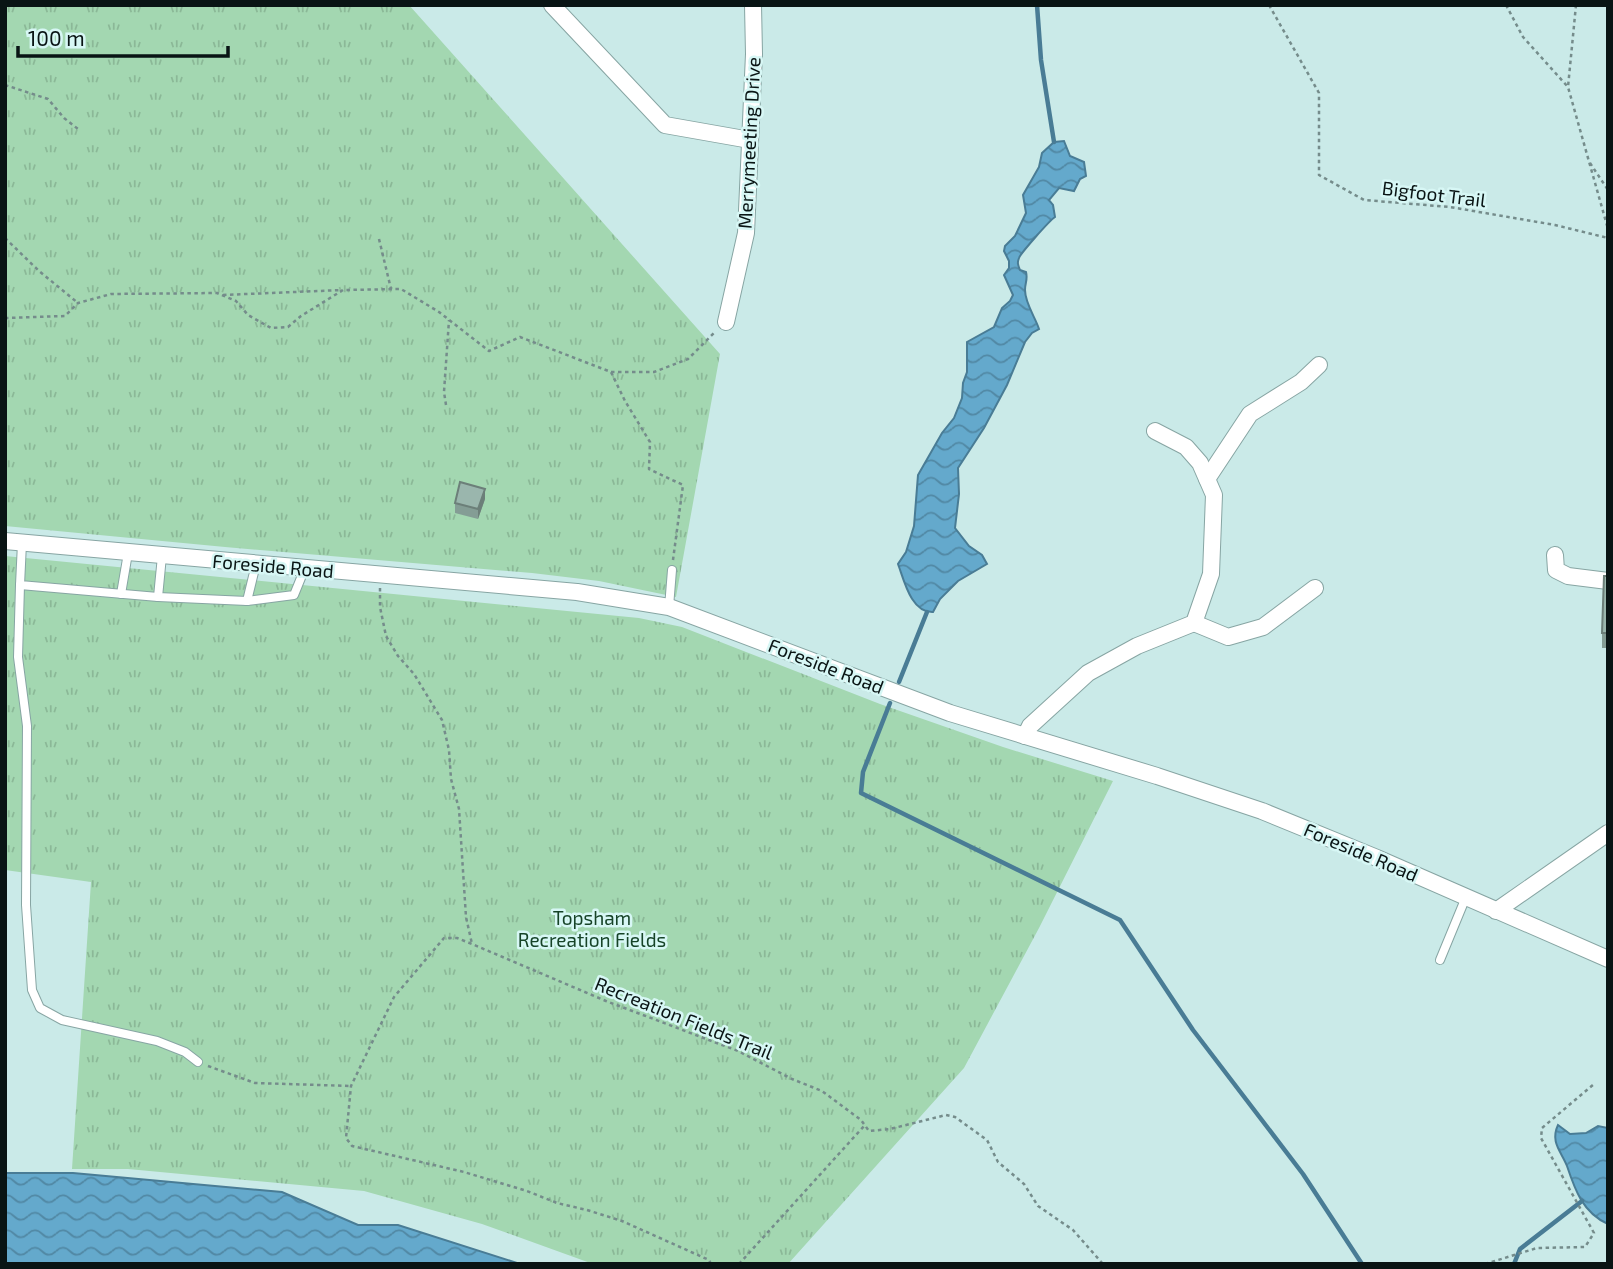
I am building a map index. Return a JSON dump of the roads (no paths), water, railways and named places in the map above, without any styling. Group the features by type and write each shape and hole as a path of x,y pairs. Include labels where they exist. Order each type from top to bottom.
{"street":[{"path":"552,5 665,125 750,140"},
{"name":"Merrymeeting Drive","path":"726,321 746,233 753,5"},
{"path":"1207,479 1250,414 1301,382 1319,365"},
{"path":"1155,431 1186,447 1200,463 1214,495 1211,574 1194,623"},
{"name":"Foreside Road","path":"5,541 577,592 669,607 938,708 1262,811 1608,959"},
{"path":"1555,555 1556,570 1568,576 1608,581"},
{"path":"1025,736 1030,726 1088,673 1138,646 1194,623 1228,637 1263,627 1315,588"},
{"path":"1496,911 1608,833"}],"lane":[{"path":"22,543 18,657 27,726 26,905 32,990 40,1008 62,1020 157,1041 185,1052 198,1062"},
{"path":"121,594 128,553"},
{"path":"158,597 162,556"},
{"path":"247,601 256,564"},
{"path":"20,585 158,597 247,601 294,595 305,568"},
{"path":"669,607 672,570"},
{"path":"1440,960 1466,897"}],"water":[{"path":"1064,141 1070,156 1084,162 1086,176 1080,179 1074,191 1059,188 1049,200 1053,205 1055,217 1029,244 1018,261 1020,270 1026,272 1025,295 1039,329 1025,342 1007,385 958,468 959,494 955,528 969,546 982,555 987,564 958,581 940,599 933,612 925,611 914,601 898,564 906,552 914,526 918,475 942,433 954,418 962,398 967,372 967,342 994,327 1002,308 1013,295 1004,275 1009,268 1009,261 1004,251 1026,213 1023,195 1039,167 1042,153 1054,142"},
{"path":"1558,1125 1570,1134 1586,1133 1598,1126 1608,1128 1608,1224 1592,1214 1577,1192 1557,1146 1555,1136"},
{"path":"5,1173 73,1173 282,1192 358,1225 398,1225 520,1264 5,1264"}],"waterway":[{"path":"1037,5 1041,60 1054,142"},
{"path":"899,682 927,612"},
{"path":"890,703 863,772 861,793 1120,920 1193,1030 1303,1174 1362,1264"},
{"path":"1514,1264 1520,1249 1582,1201"}],"park label":[{"name":"Topsham Recreation Fields","path":"592,929"}]}
